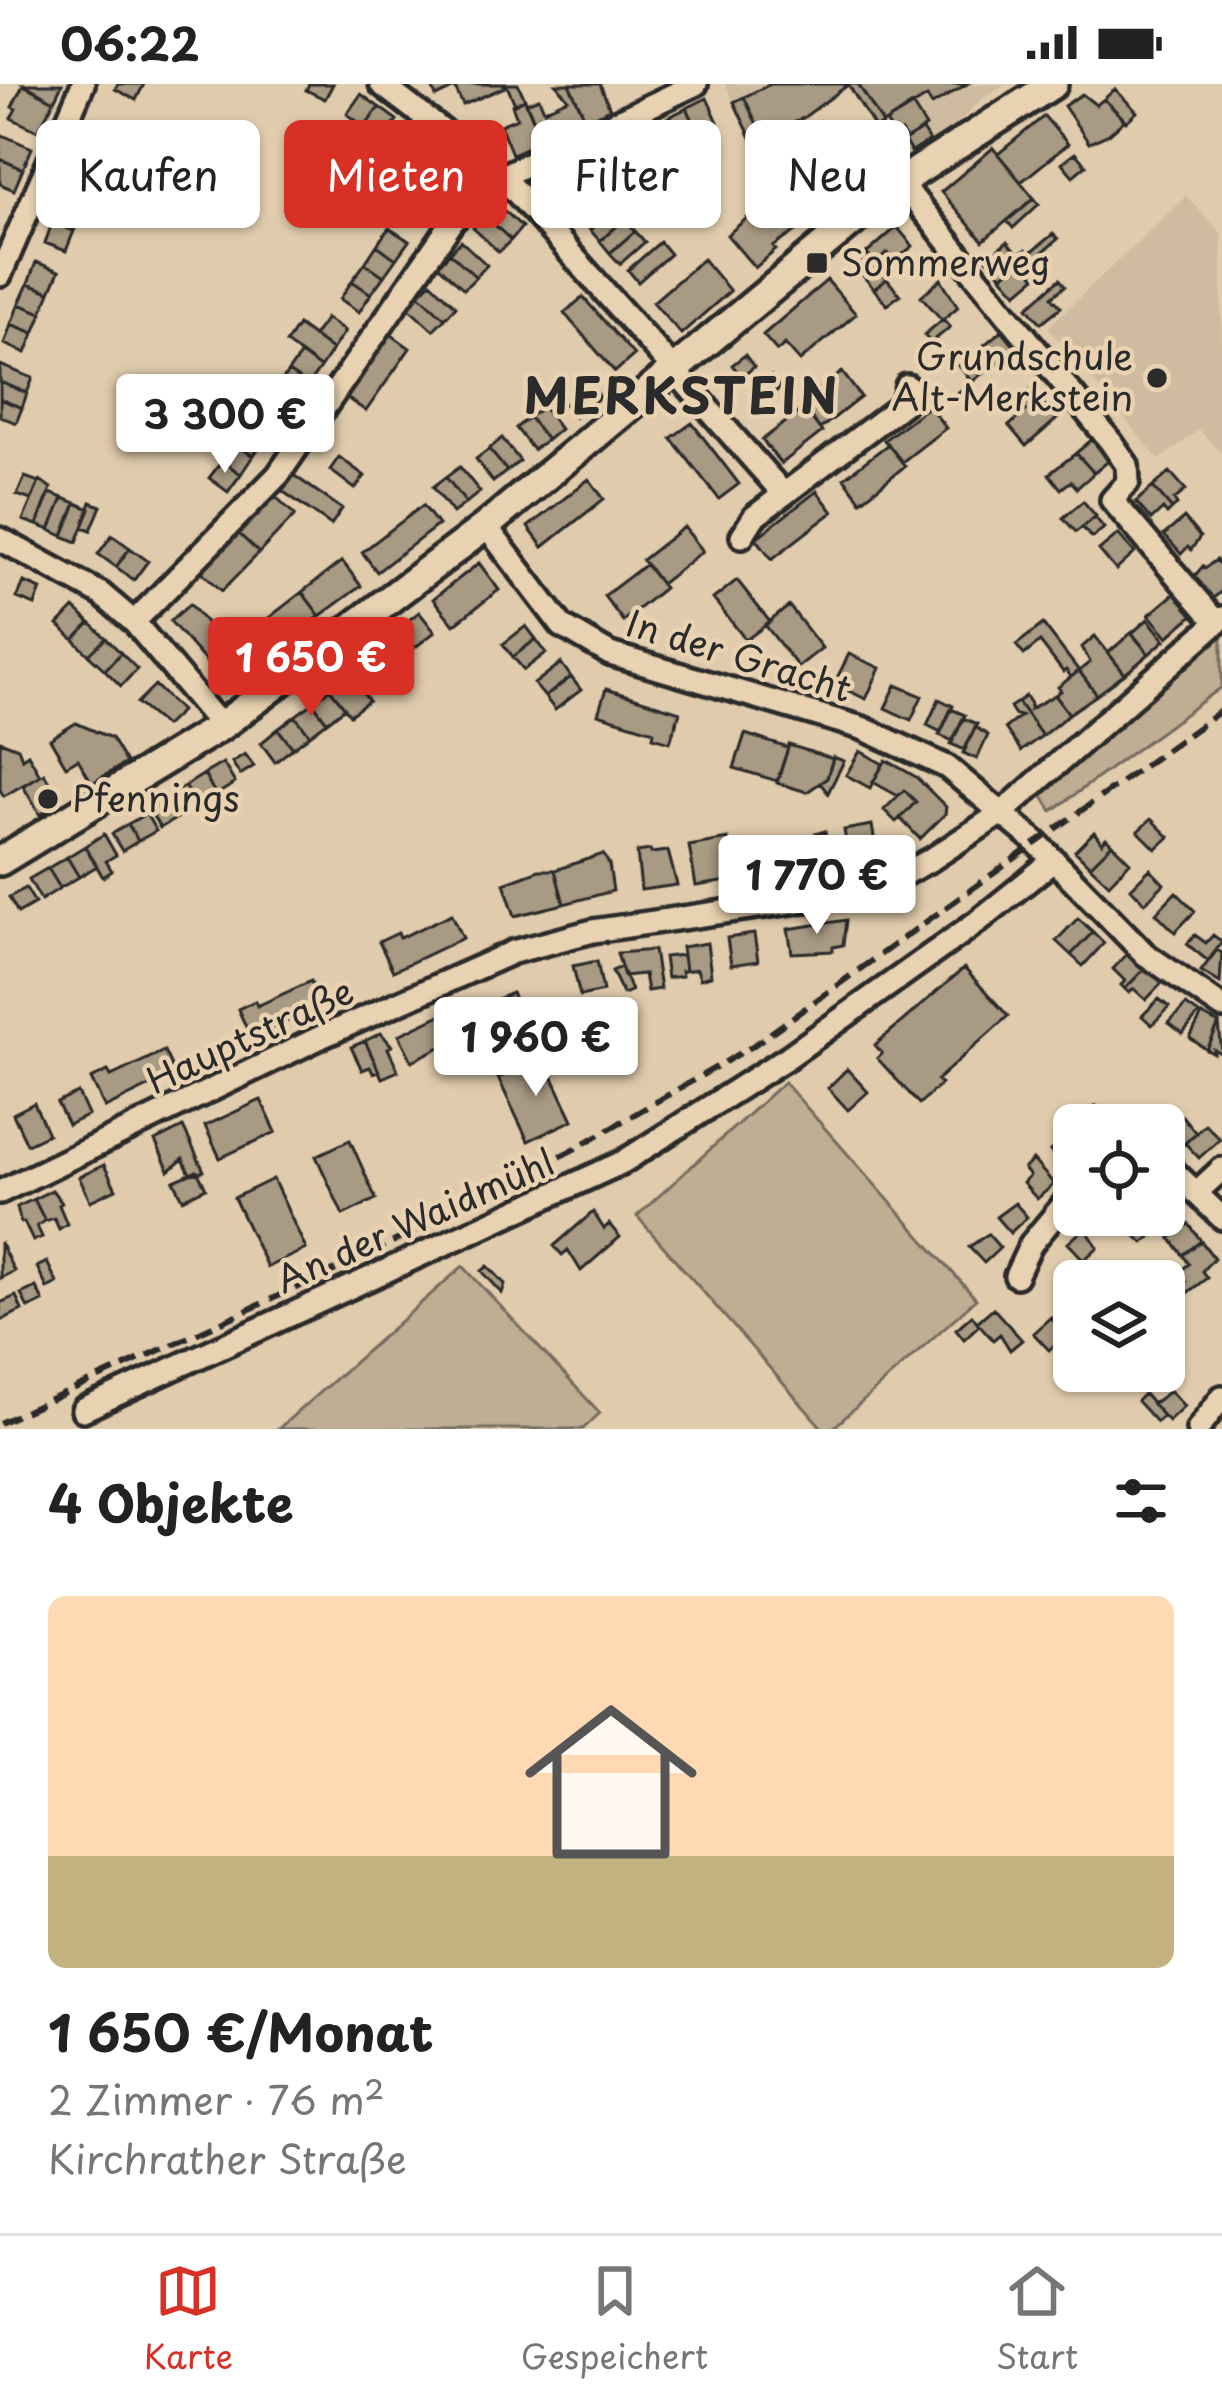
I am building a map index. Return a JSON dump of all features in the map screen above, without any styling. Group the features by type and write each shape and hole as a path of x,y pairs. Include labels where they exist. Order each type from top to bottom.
{"main road":[{"path":"910,176 1053,84"},
{"path":"0,861 221,726 486,526 846,228"}],"street":[{"path":"0,275 83,84"},
{"path":"507,174 696,84"},
{"path":"392,87 433,120"},
{"path":"507,182 784,493"},
{"path":"910,193 1111,442 1127,465 1128,482 1112,500 1219,620"},
{"path":"134,622 278,476 448,228"},
{"path":"742,536 754,517 903,404 908,386"},
{"name":"In der Gracht","path":"486,526 562,626 610,654 862,728 946,766 1054,860 1145,954 1222,1007"},
{"path":"0,538 100,594 134,622 221,726"},
{"name":"Hauptstraße","path":"0,1192 321,1037 514,952 593,932 874,890 1003,812 1219,620"},
{"name":"An der Waidmühl","path":"83,1410 623,1162 788,1057 977,922 1054,860"},
{"path":"1197,1192 1222,1168"},
{"path":"1185,1181 1222,1218"},
{"path":"1016,1276 1031,1244 1053,1217"},
{"path":"1198,1429 1222,1396"}],"shaded area":[{"path":"725,84 1006,84 910,155 910,120 868,120 847,87 805,120 745,120 745,126"},
{"name":"Grundschule Alt-Merkstein","path":"1186,196 1222,234 1222,454 1199,430 1159,460 1048,327"},
{"path":"1222,632 1222,687 1052,811 1041,793"},
{"path":"784,1082 976,1299 832,1429 823,1429 637,1216"},
{"path":"463,1266 600,1413 583,1429 278,1429"}],"building":[{"path":"24,84 62,84 54,101"},
{"path":"118,84 144,84 136,100 115,89"},
{"path":"309,84 333,84 325,99 306,90"},
{"path":"431,84 518,84 525,99 515,104 507,86 463,105 455,88 436,97"},
{"path":"556,84 569,84 586,120 533,120 526,103 539,98 544,110 568,99"},
{"path":"569,84 600,84 610,109 586,120"},
{"path":"771,84 848,84 799,120 755,120 744,97"},
{"path":"848,84 858,84 880,120 870,120"},
{"path":"858,84 967,84 932,105 927,97 890,120 880,120"},
{"path":"23,85 54,101 44,120 36,120 36,130 11,118 16,109 12,107"},
{"path":"1115,89 1137,112 1126,122 1104,99"},
{"path":"361,94 379,107 370,120 355,120 347,114"},
{"path":"1082,94 1096,105 1104,99 1125,120 1089,143 1064,106"},
{"path":"744,97 755,120 745,120 745,125 734,102"},
{"path":"707,98 717,120 693,120 687,108"},
{"path":"525,99 534,120 531,145 512,154 507,122 517,118 512,105"},
{"path":"912,105 926,127 910,137 910,120 889,120"},
{"path":"379,107 397,120 370,120"},
{"path":"687,108 693,120 668,120"},
{"path":"1044,116 1068,144 1021,182 998,154"},
{"path":"922,130 929,141 911,152 910,137"},
{"path":"0,134 32,148 23,169 0,159"},
{"path":"993,148 1034,198 983,241 941,192"},
{"path":"1075,153 1086,165 1073,176 1062,163"},
{"path":"0,159 23,169 14,190 0,184"},
{"path":"1034,198 1039,204 1013,228 1007,221"},
{"path":"507,213 522,227 511,240 498,228 507,228"},
{"path":"745,220 745,228 801,228 773,247 776,250 755,268 727,235"},
{"path":"50,228 74,231 66,251 45,243"},
{"path":"389,228 409,241 396,259 377,245"},
{"path":"473,228 498,228 511,240 499,252"},
{"path":"592,228 615,228 600,241"},
{"path":"615,228 635,231 610,253 600,241"},
{"path":"896,228 913,246 895,261 888,253 874,264 866,254"},
{"path":"635,231 645,242 620,264 610,253"},
{"path":"1053,234 1058,239 1034,260 1029,254"},
{"path":"461,241 487,265 476,277 450,253"},
{"path":"660,242 670,254 638,282 628,270"},
{"path":"1007,242 1018,255 1025,250 1029,254 1002,276 987,259"},
{"path":"377,245 396,259 384,276 365,263"},
{"path":"450,253 476,277 464,289 438,265"},
{"path":"866,253 887,279 874,289 853,264"},
{"path":"1029,254 1032,259 1026,264 1036,277 1017,293 1002,276"},
{"path":"703,259 730,291 681,334 653,302"},
{"path":"36,262 59,271 50,292 28,284"},
{"path":"365,263 384,276 371,294 352,281"},
{"path":"887,279 900,295 887,305 874,289"},
{"path":"941,279 958,307 942,320 921,296"},
{"path":"1060,279 1065,286 1052,297 1061,307 1041,323 1028,307"},
{"path":"827,280 856,314 800,361 785,344 777,351 763,335"},
{"path":"352,281 371,294 359,312 340,299"},
{"path":"431,282 456,306 445,318 419,294"},
{"path":"28,284 50,292 42,313 19,304"},
{"path":"419,294 445,318 433,330 407,306"},
{"path":"583,297 634,355 615,372 564,313"},
{"path":"19,304 42,313 34,333 11,324"},
{"path":"326,318 345,331 332,350 313,336"},
{"path":"943,319 950,327 931,343 924,335"},
{"path":"11,324 34,333 26,353 4,344"},
{"path":"298,325 332,350 320,368 286,343"},
{"path":"1002,330 1016,347 1008,354 1011,358 1001,366 997,361 972,382 959,366"},
{"path":"389,333 410,348 366,411 345,397"},
{"path":"301,354 320,368 308,385 288,372"},
{"path":"745,355 754,367 742,377 732,365"},
{"path":"0,365 33,378 27,393 0,382"},
{"path":"288,372 308,385 295,403 276,390"},
{"path":"842,372 861,397 820,429 800,404"},
{"path":"771,376 780,388 761,404 751,392"},
{"path":"0,382 27,393 22,408 0,399"},
{"path":"590,384 600,397 575,417 565,404"},
{"path":"968,384 980,398 967,409 955,395"},
{"path":"1031,389 1057,419 1026,446 1009,426 1026,411 1015,399"},
{"path":"0,399 22,408 16,423 0,416"},
{"path":"929,406 946,428 902,462 884,440"},
{"path":"260,407 279,420 266,439 247,425"},
{"path":"543,407 560,429 547,440 529,417"},
{"path":"804,408 822,432 781,464 762,440"},
{"path":"529,417 547,440 533,450 516,428"},
{"path":"692,423 739,484 719,499 671,438"},
{"path":"247,425 266,439 253,456 234,443"},
{"path":"502,438 520,461 507,471 489,449"},
{"path":"1094,438 1111,459 1094,473 1076,453"},
{"path":"234,443 253,456 241,474 222,461"},
{"path":"888,444 905,466 861,501 844,478"},
{"path":"489,449 507,471 493,482 476,459"},
{"path":"1076,453 1094,473 1077,488 1071,481 1061,489 1049,474"},
{"path":"339,457 365,476 355,489 330,470"},
{"path":"222,461 241,474 228,492 209,478"},
{"path":"460,467 480,492 466,503 446,477"},
{"path":"289,472 342,509 331,525 278,488"},
{"path":"1170,472 1186,490 1174,500 1177,505 1172,509 1153,487"},
{"path":"25,477 39,482 31,500 17,495"},
{"path":"446,477 466,503 453,513 433,487"},
{"path":"589,479 604,499 543,547 528,527"},
{"path":"40,480 51,488 37,525 23,520"},
{"path":"1153,487 1172,509 1167,514 1163,509 1151,520 1136,502"},
{"path":"817,491 833,512 772,559 756,538"},
{"path":"50,493 63,498 50,530 37,525"},
{"path":"273,494 295,515 259,553 237,532"},
{"path":"63,498 76,503 63,536 50,530"},
{"path":"1083,501 1096,516 1076,532 1063,518"},
{"path":"91,502 101,506 91,530 83,527"},
{"path":"76,503 90,509 77,542 63,536"},
{"path":"423,505 438,525 377,572 362,552"},
{"path":"1095,517 1104,528 1092,538 1082,527"},
{"path":"1184,518 1200,537 1191,550 1188,547 1181,554 1164,535"},
{"path":"684,527 703,551 661,584 642,560"},
{"path":"237,532 259,553 222,591 200,570"},
{"path":"1118,534 1135,553 1116,570 1099,550"},
{"path":"112,535 130,548 116,567 98,554"},
{"path":"130,548 148,561 134,580 116,567"},
{"path":"1216,560 1222,567 1222,591 1211,600 1192,579"},
{"path":"342,561 361,586 320,616 302,592"},
{"path":"479,563 499,590 454,625 433,599"},
{"path":"646,564 664,588 623,621 604,596"},
{"path":"737,580 770,622 746,640 713,599"},
{"path":"24,582 41,589 35,605 17,598"},
{"path":"302,592 320,616 280,648 262,623"},
{"path":"1175,593 1193,615 1168,637 1149,615"},
{"path":"190,604 241,663 222,680 170,621"},
{"path":"789,606 822,648 798,667 765,625"},
{"path":"74,608 90,623 74,640 58,625"},
{"path":"419,612 435,632 374,679 359,659"},
{"path":"1148,619 1165,640 1149,654 1132,633"},
{"path":"90,623 106,638 89,655 74,640"},
{"path":"1043,624 1079,671 1071,677 1040,642 1024,655 1016,645"},
{"path":"526,626 536,639 513,657 503,644"},
{"path":"1131,633 1149,654 1125,674 1108,653"},
{"path":"1095,636 1125,674 1097,695 1079,671 1090,662 1082,647"},
{"path":"106,638 121,653 105,670 89,655"},
{"path":"536,639 546,653 524,670 513,657"},
{"path":"121,653 137,669 121,686 105,670"},
{"path":"849,654 880,668 866,699 834,684"},
{"path":"561,663 571,677 545,697 534,684"},
{"path":"1079,671 1097,695 1069,714 1055,695"},
{"path":"349,675 369,701 350,715 330,689"},
{"path":"571,677 581,690 555,710 545,697"},
{"path":"155,685 181,711 165,726 137,703"},
{"path":"896,685 922,696 911,720 885,708"},
{"path":"330,689 345,708 327,722 313,703"},
{"path":"606,689 680,712 670,742 653,737 654,731 598,714"},
{"path":"1055,695 1069,714 1042,736 1018,702 1026,696 1030,709"},
{"path":"939,699 953,706 941,732 927,725"},
{"path":"1018,702 1042,736 1021,751 1005,728 1021,716 1010,707"},
{"path":"313,703 327,722 310,735 295,716"},
{"path":"951,709 965,715 953,741 939,735"},
{"path":"295,716 310,735 293,748 278,729"},
{"path":"963,718 977,724 965,750 951,744"},
{"path":"76,723 111,738 126,763 92,783 78,759 66,766 50,739"},
{"path":"975,727 988,735 977,759 963,753"},
{"path":"278,729 293,748 275,762 261,743"},
{"path":"745,734 788,748 777,781 734,768"},
{"path":"0,741 18,748 22,758 28,754 40,775 4,796 0,790"},
{"path":"789,745 833,759 827,778 807,792 777,783"},
{"path":"860,751 883,764 870,788 846,775"},
{"path":"245,754 254,766 240,775 232,762"},
{"path":"833,757 844,761 828,793 820,783 827,778"},
{"path":"886,760 916,777 946,807 945,814 920,839 900,818 916,802 904,790 898,796 873,782"},
{"path":"223,763 235,783 216,795 204,774"},
{"path":"44,773 61,802 40,815 23,786"},
{"path":"204,774 216,795 198,806 185,786"},
{"path":"185,786 198,806 179,817 167,797"},
{"path":"904,790 916,802 896,822 884,810"},
{"path":"167,797 179,817 160,828 148,808"},
{"path":"146,814 156,831 138,841 128,824"},
{"path":"1151,819 1169,837 1156,849 1138,831"},
{"path":"128,824 138,841 122,851 112,834"},
{"path":"872,825 877,856 849,860 844,830"},
{"path":"825,831 830,863 794,869 789,842"},
{"path":"1094,832 1102,843 1106,838 1112,844 1090,866 1075,851"},
{"path":"104,834 116,855 106,861 112,871 103,877 85,846"},
{"path":"728,839 730,849 775,842 780,873 729,885 728,881 696,886 689,846"},
{"path":"1112,844 1130,862 1109,884 1090,866"},
{"path":"85,846 97,866 79,877 67,857"},
{"path":"668,851 677,885 641,890 637,852"},
{"path":"603,854 613,891 564,904 555,870"},
{"path":"67,857 79,877 60,888 48,868"},
{"path":"48,868 60,888 41,900 29,879"},
{"path":"1150,869 1164,884 1145,903 1131,888"},
{"path":"539,870 555,870 564,904 515,916 504,883"},
{"path":"26,888 35,903 18,913 9,897"},
{"path":"1176,892 1195,911 1175,932 1156,913"},
{"path":"452,914 463,938 393,971 379,942 398,933 400,938"},
{"path":"1078,918 1093,932 1071,955 1056,941"},
{"path":"846,920 843,945 833,951 792,953 788,929"},
{"path":"1093,932 1104,943 1083,966 1071,955"},
{"path":"754,934 758,961 731,965 727,938"},
{"path":"1195,935 1206,943 1213,935 1222,942 1208,961 1187,944"},
{"path":"707,943 711,976 700,979 697,969 685,971 682,947"},
{"path":"654,950 660,989 647,991 644,974 624,976 617,953"},
{"path":"1217,950 1222,953 1220,983 1201,971"},
{"path":"1129,952 1146,967 1125,989 1121,985 1125,981 1113,969"},
{"path":"683,955 682,976 667,978 664,957"},
{"path":"597,961 603,991 580,996 573,966"},
{"path":"621,967 631,991 623,994 612,971"},
{"path":"1146,967 1162,983 1146,1000 1134,989 1129,993 1125,989"},
{"path":"964,968 1008,1016 937,1080 941,1084 919,1104 877,1058 882,1053 875,1045"},
{"path":"311,981 322,1005 251,1038 238,1009 255,1001 257,1006"},
{"path":"512,993 526,1021 493,1040 477,1007"},
{"path":"1159,999 1169,1007 1152,1025 1142,1016"},
{"path":"1186,1005 1199,1014 1183,1034 1169,1023"},
{"path":"455,1008 467,1034 412,1061 399,1035"},
{"path":"1202,1015 1219,1024 1207,1050 1190,1038"},
{"path":"1219,1024 1222,1054 1214,1050 1214,1054 1207,1050"},
{"path":"381,1033 392,1046 388,1048 398,1071 382,1078 365,1041"},
{"path":"365,1041 379,1071 362,1070 351,1047"},
{"path":"164,1051 175,1074 105,1108 91,1079 108,1071 111,1076"},
{"path":"543,1057 573,1120 528,1141 498,1078"},
{"path":"847,1069 868,1092 848,1110 828,1088"},
{"path":"78,1093 88,1115 68,1125 57,1103"},
{"path":"261,1100 276,1132 220,1158 205,1126"},
{"path":"34,1103 48,1134 27,1144 13,1114"},
{"path":"1185,1120 1196,1133 1185,1143"},
{"path":"1205,1124 1220,1139 1199,1158 1185,1143"},
{"path":"183,1127 204,1171 190,1174 183,1159 169,1171 155,1141"},
{"path":"350,1140 376,1199 343,1215 316,1156"},
{"path":"1033,1160 1053,1185 1037,1199 1023,1183 1030,1176 1024,1169"},
{"path":"104,1165 116,1189 90,1201 79,1177"},
{"path":"197,1171 206,1188 183,1199 174,1181"},
{"path":"273,1179 306,1249 267,1267 234,1198"},
{"path":"52,1190 62,1203 67,1224 59,1229 54,1218 45,1221 34,1199"},
{"path":"34,1199 45,1221 37,1226 42,1237 33,1241 17,1207"},
{"path":"1015,1203 1027,1217 1010,1233 996,1217"},
{"path":"593,1212 604,1229 609,1224 620,1237 581,1271 568,1250 562,1255 554,1246"},
{"path":"1189,1224 1201,1241 1183,1255 1170,1238 1185,1236"},
{"path":"988,1234 1000,1248 984,1263 969,1247"},
{"path":"1076,1236 1090,1236 1098,1247 1084,1260 1068,1243"},
{"path":"1201,1241 1214,1258 1202,1271 1207,1278 1187,1293 1185,1267 1189,1264 1183,1255"},
{"path":"0,1242 14,1271 0,1278"},
{"path":"47,1262 57,1283 47,1288 37,1267"},
{"path":"488,1266 505,1284 502,1293 482,1271"},
{"path":"36,1287 43,1301 28,1308 21,1294"},
{"path":"16,1296 22,1310 0,1321 0,1303"},
{"path":"993,1308 1022,1340 1010,1350 1000,1334 993,1340 977,1322"},
{"path":"972,1315 979,1325 964,1339 956,1329"},
{"path":"1051,1317 1053,1346 1049,1350 1033,1333"},
{"path":"1171,1392 1184,1406 1168,1421 1152,1404"},
{"path":"1144,1394 1163,1416 1156,1422 1137,1401"}],"railway":[{"path":"0,1423 362,1258 576,1148 751,1047 1222,710"}],"place":[{"name":"Sommerweg","path":"817,263"},
{"name":"Grundschule Alt-Merkstein","path":"1157,378"},
{"name":"Pfennings","path":"48,799"}],"district":[{"name":"MERKSTEIN","path":"682,397"}]}
